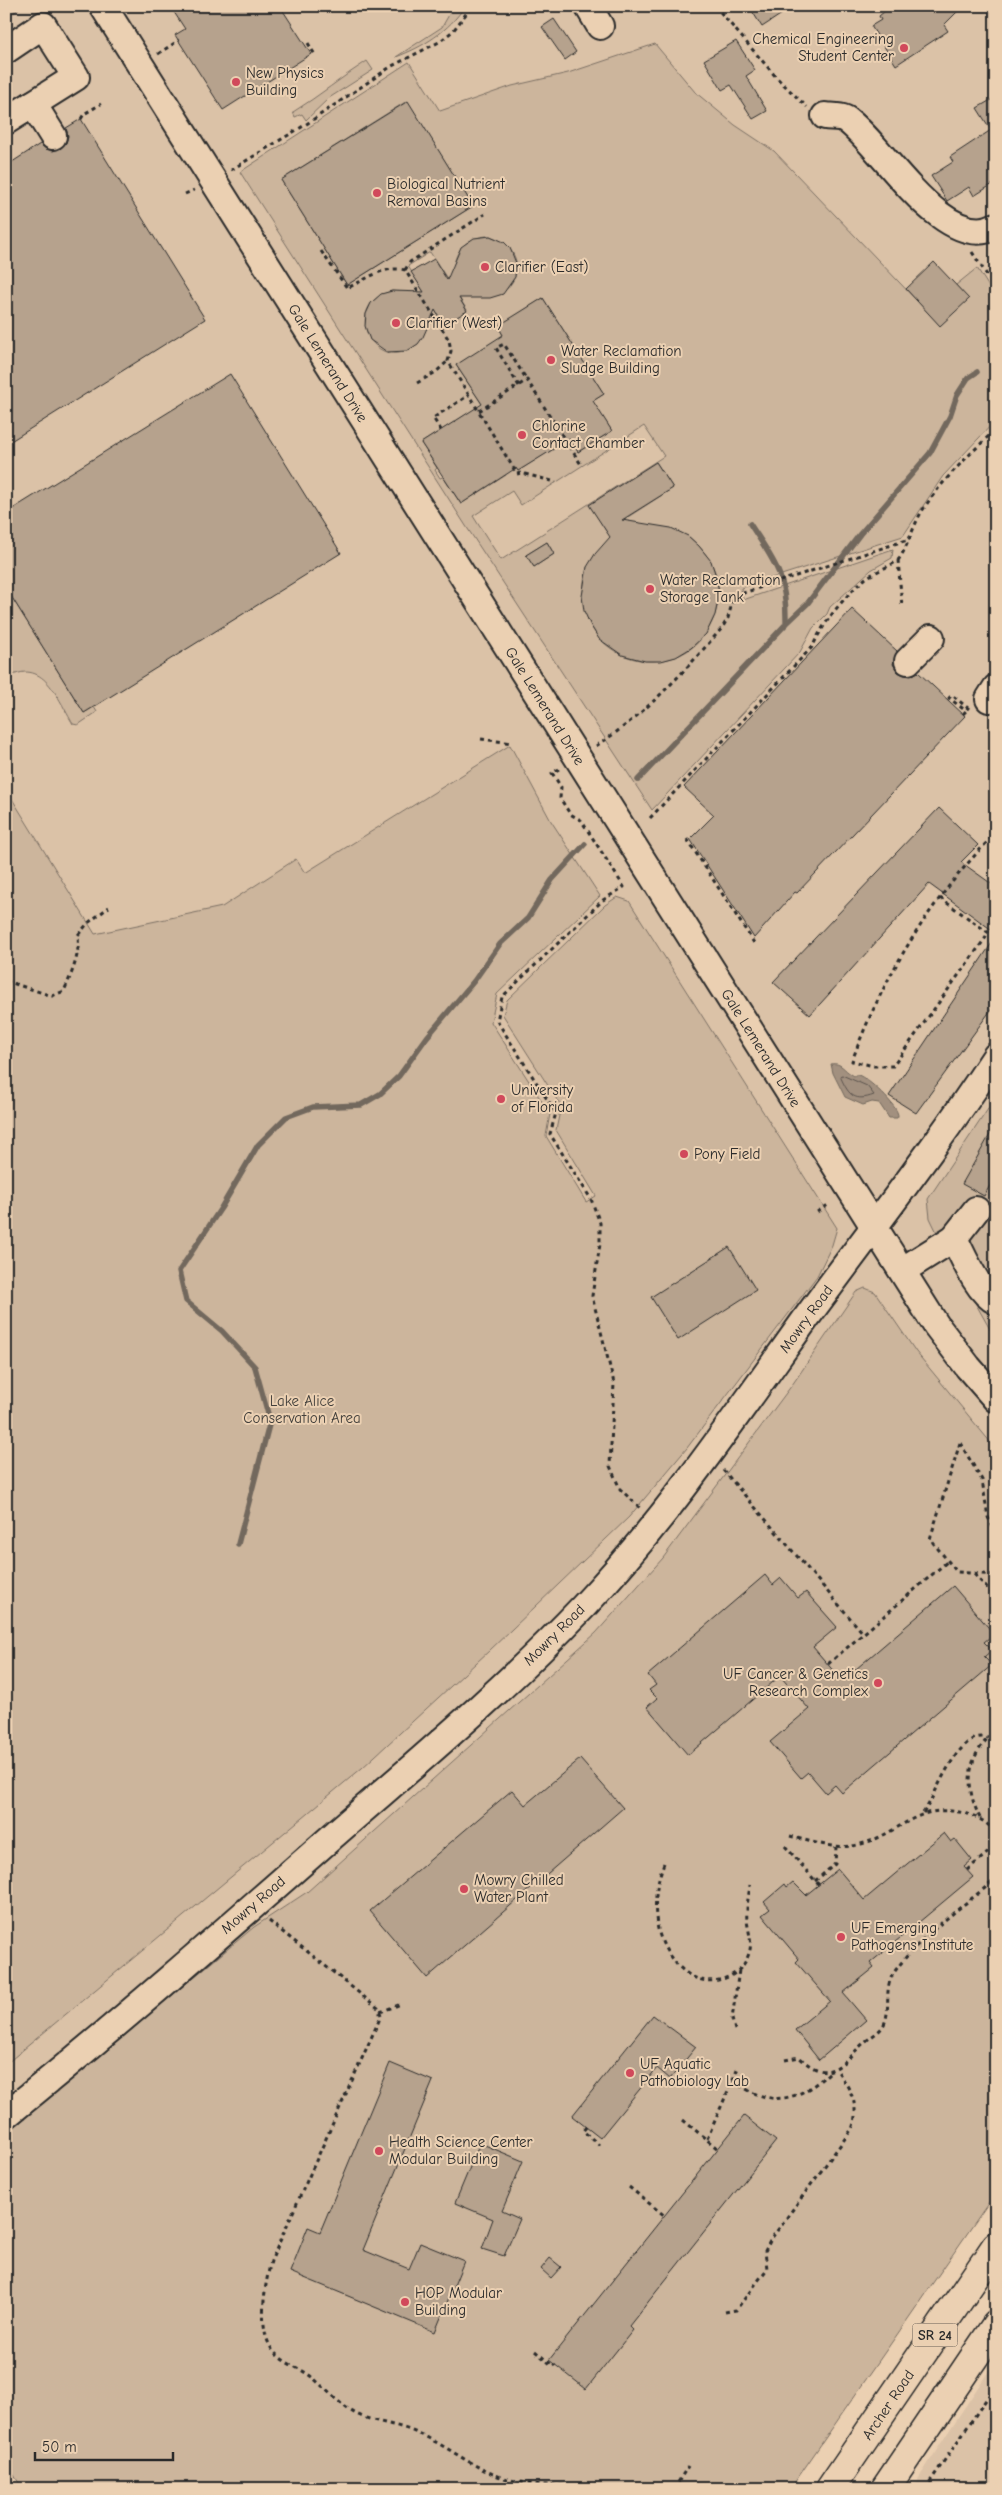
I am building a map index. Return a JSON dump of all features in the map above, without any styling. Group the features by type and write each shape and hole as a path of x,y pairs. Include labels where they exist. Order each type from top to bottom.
{"main road":[{"name":"Archer Road","path":"830,2489 996,2246"},
{"name":"SR 24","path":"885,2489 996,2325"}],"street":[{"name":"Gale Lemerand Drive","path":"103,6 936,1325 968,1367 996,1399"},
{"path":"6,50 43,25 76,77 6,121"},
{"path":"33,104 53,136"},
{"path":"825,116 846,119 929,206 945,219 962,228 979,231 996,226"},
{"path":"908,662 931,638"},
{"name":"Mowry Road","path":"6,2115 118,2022 388,1788 518,1671 582,1608 638,1544 692,1476 874,1226 951,1125 996,1056"},
{"path":"903,1270 954,1238 976,1210"},
{"path":"954,1238 974,1277 991,1299 996,1301"}],"path":[{"path":"233,169 305,125 392,66 439,42 453,31 472,6"},
{"path":"715,6 796,99 816,114 825,116"},
{"path":"158,54 179,40"},
{"path":"308,43 315,55"},
{"path":"81,119 84,114 101,104"},
{"path":"405,270 410,262 485,214"},
{"path":"962,228 971,250 996,289"},
{"path":"321,251 347,288 379,272 405,270"},
{"path":"405,270 449,340 451,351 448,361 417,383"},
{"path":"519,386 496,348 504,344 582,466"},
{"path":"448,361 518,474 521,473 556,482"},
{"path":"479,411 527,380"},
{"path":"440,430 433,418 469,395"},
{"path":"902,606 898,560 907,540 923,510 939,488 996,429"},
{"path":"600,743 642,712 711,640 728,618 734,596 907,540"},
{"path":"650,818 813,646 819,631 840,604 866,578 898,560"},
{"path":"963,714 966,712 949,698 952,694 985,699"},
{"path":"481,739 512,743"},
{"path":"552,773 561,787 560,798 570,814 581,820 624,888 603,900 502,997 497,1021 556,1112 550,1134 591,1199 600,1223 601,1239 592,1296 614,1383 610,1466 620,1489 642,1511"},
{"path":"940,898 989,933 893,1066 874,1066 852,1061 870,1016 894,969 940,898 968,861 996,833"},
{"path":"687,839 754,943"},
{"path":"6,981 52,996 64,991 73,971 79,945 78,935 88,923 109,907"},
{"path":"817,1212 828,1205"},
{"path":"996,1534 988,1517 982,1480 960,1443 930,1539 957,1572 996,1576"},
{"path":"722,1470 863,1634"},
{"path":"828,1664 948,1561"},
{"path":"974,1574 996,1598"},
{"path":"980,1818 971,1795 969,1774 975,1754 996,1731"},
{"path":"923,1813 935,1796 950,1763 958,1752 975,1738 988,1738"},
{"path":"790,1836 836,1847 849,1847 872,1840 923,1813 938,1810 959,1812 980,1818 996,1832"},
{"path":"786,1846 818,1885"},
{"path":"967,1870 996,1846"},
{"path":"815,1881 835,1864 836,1847"},
{"path":"664,1863 656,1889 656,1909 660,1939 669,1955 681,1969 694,1978 709,1982 719,1981 739,1970"},
{"path":"733,2080 756,2095 769,2098 784,2098 812,2087 844,2064 883,2027 886,2016 888,1988 893,1973 916,1948 996,1879"},
{"path":"735,2030 732,2019 739,1970 749,1954 751,1946 746,1911 750,1885"},
{"path":"266,1919 380,2012 382,2016 271,2260 263,2304 264,2323 270,2346 283,2360 309,2374 344,2406 361,2416 416,2432 501,2477 537,2483 600,2485 621,2489"},
{"path":"380,2012 401,2004"},
{"path":"785,2060 799,2057 811,2068 834,2070"},
{"path":"707,2139 738,2068"},
{"path":"725,2312 736,2310 767,2269 766,2248 771,2239 852,2129 856,2116 854,2099 834,2070"},
{"path":"648,2079 659,2089"},
{"path":"683,2120 718,2148"},
{"path":"586,2127 583,2131 599,2144"},
{"path":"629,2187 665,2216"},
{"path":"535,2351 553,2366 554,2364"},
{"path":"925,2489 996,2385"},
{"path":"674,2489 688,2466"}],"shaded area":[{"name":"University of Florida","path":"6,6 996,6 996,2192 790,2489 23,2489 6,2463"},
{"path":"996,2360 996,2489 912,2489 945,2437"}],"green space":[{"path":"6,6 22,6 6,19"},
{"path":"454,6 465,6 459,15 435,37 396,57 442,27"},
{"path":"655,44 695,92 735,125 774,151 940,325 968,299 956,285 977,268 996,298 996,420 943,476 903,536 741,588 743,600 893,549 892,558 871,570 830,607 827,614 813,628 800,652 652,810 466,526 240,172 409,62 440,111 512,86 568,73","holes":["407,101 473,206 347,285 281,180","490,236 500,240 513,253 517,269 515,277 502,293 454,265 458,252 471,240","430,252 467,310 444,325 408,266","392,291 408,293 427,325 423,336 410,349 396,353 383,351 367,333 365,320 368,308 377,298","543,298 604,394 559,422 498,327","456,365 513,384 482,404","595,405 612,431 578,452 562,425","467,414 506,475 461,504 443,477 440,478 435,470 437,468 421,443","488,423 556,447 518,471","644,426 664,456 501,560 473,516 512,491 521,505","656,462 673,488 606,531 590,505","688,536 702,549 716,573 719,592 718,602 706,632 686,652 661,660 635,659 611,649 593,629 584,602 587,567","547,542 554,554 534,567 526,555"]},
{"path":"367,61 373,70 329,98 306,120 302,114 295,117 293,112"},
{"path":"6,588 84,713 94,707 97,712 78,725 73,724 55,692 40,676 30,672 19,673 6,679"},
{"name":"Lake Alice Conservation Area","path":"510,745 551,821 600,896 497,994 491,1022 550,1114 546,1136 586,1202 596,1196 556,1130 561,1106 503,1015 507,1000 605,905 617,897 629,901 837,1228 832,1245 817,1276 687,1448 629,1517 489,1651 362,1768 6,2064 6,789 95,934 222,907 296,859 305,873"},
{"path":"996,1097 996,1340 945,1249 930,1218 928,1199"},
{"path":"865,1288 875,1292 916,1352 996,1449 996,2192 790,2489 23,2489 6,2463 6,2134 254,1927 307,1892 596,1633 663,1558 792,1385 856,1292"}],"water":[{"path":"831,1064 840,1065 854,1076 858,1075 869,1081 894,1106 897,1118 889,1118 879,1103 872,1102 863,1105 845,1097 833,1073"}],"building":[{"name":"New Physics Building","path":"170,6 280,6 311,54 223,110 175,35 185,29"},
{"path":"749,6 794,6 762,27"},
{"name":"Chemical Engineering Student Center","path":"891,6 963,6 944,25 948,31 896,65 871,26 881,20 879,16"},
{"path":"554,19 576,52 565,60 542,27"},
{"path":"736,41 755,70 746,76 767,111 753,119 731,85 722,90 704,60"},
{"path":"996,97 996,182 974,196 969,187 947,201 931,176 953,162 950,157 991,130 977,108"},
{"name":"Biological Nutrient Removal Basins","path":"408,101 473,206 347,285 281,180"},
{"path":"81,119 205,319 6,444 6,166 40,144 46,149 53,151 61,148 66,143 68,136 66,128"},
{"path":"490,236 504,242 510,248 516,263 515,277 503,294 490,298 459,298 467,311 444,325 435,310 423,337 418,344 407,351 387,352 370,340 365,326 366,314 371,303 381,294 392,291 424,292 411,272 434,259 447,280 461,247 474,238"},
{"path":"934,262 969,299 940,326 906,289"},
{"path":"543,298 604,394 593,401 612,431 578,452 570,439 518,471 516,468 461,504 421,443 482,404 456,365 503,335 498,326"},
{"path":"230,374 341,553 84,713 6,588 6,513"},
{"name":"Water Reclamation Storage Tank","path":"656,462 673,488 622,520 671,528 688,536 711,561 717,579 719,596 715,615 706,634 691,648 676,657 661,661 645,661 622,655 599,639 584,611 582,596 587,567 595,554 610,537 589,505"},
{"path":"547,542 554,554 534,567 526,555"},
{"path":"852,609 897,651 893,664 898,672 911,676 918,672 965,716 797,893 795,892 754,938 690,839 714,815 684,787"},
{"path":"939,808 978,845 961,862 996,887 996,933 929,884 810,1015 773,982"},
{"path":"996,937 996,1003 916,1113 889,1096"},
{"path":"996,1124 996,1175 984,1196 962,1184"},
{"path":"729,1247 756,1290 678,1340 651,1297"},
{"name":"UF Cancer & Genetics Research Complex","path":"765,1575 773,1585 781,1578 798,1598 806,1592 837,1627 813,1647 842,1681 953,1586 994,1634 984,1642 992,1650 984,1657 992,1665 842,1793 835,1785 826,1793 808,1772 801,1778 770,1742 809,1709 780,1676 688,1755 647,1707 657,1698 649,1690 656,1685 648,1675"},
{"name":"Mowry Chilled Water Plant","path":"580,1759 623,1808 427,1978 370,1911 512,1790 525,1805"},
{"name":"UF Emerging Pathogens Institute","path":"944,1833 951,1842 955,1839 972,1860 964,1867 973,1877 870,1963 874,1968 843,1993 866,2020 819,2060 795,2030 830,2001 796,1962 799,1959 762,1915 770,1909 764,1902 785,1884 787,1887 793,1882 806,1895 838,1869 864,1900"},
{"name":"UF Aquatic Pathobiology Lab","path":"653,2015 696,2047 670,2079 657,2068 600,2138 572,2116"},
{"path":"390,2063 433,2081 363,2250 409,2269 420,2243 464,2261 435,2332 290,2272 308,2227 320,2232"},
{"path":"744,2116 776,2141 629,2326 633,2330 586,2389 549,2360"},
{"path":"480,2143 523,2161 502,2211 520,2219 504,2256 482,2249 493,2219 455,2203"},
{"path":"550,2258 561,2267 551,2278 541,2269"}],"waterway":[{"path":"638,780 807,604 860,534 930,453 950,416 957,395 968,378 977,372"},
{"path":"750,524 773,560 782,581 786,607 786,624"},
{"path":"238,1544 270,1421 255,1367 222,1331 186,1301 179,1271 221,1208 258,1145 286,1117 313,1107 361,1105 380,1094 399,1076 427,1037 474,981 500,944 528,918 552,880 585,844"}],"place":[{"name":"Chemical Engineering Student Center","path":"904,48"},
{"name":"New Physics Building","path":"236,82"},
{"name":"Biological Nutrient Removal Basins","path":"377,193"},
{"name":"Clarifier (East)","path":"485,267"},
{"name":"Clarifier (West)","path":"396,323"},
{"name":"Water Reclamation Sludge Building","path":"551,360"},
{"name":"Chlorine Contact Chamber","path":"522,435"},
{"name":"Water Reclamation Storage Tank","path":"650,589"},
{"name":"University of Florida","path":"501,1099"},
{"name":"Pony Field","path":"684,1154"},
{"name":"UF Cancer & Genetics Research Complex","path":"878,1683"},
{"name":"Mowry Chilled Water Plant","path":"464,1889"},
{"name":"UF Emerging Pathogens Institute","path":"841,1937"},
{"name":"UF Aquatic Pathobiology Lab","path":"630,2073"},
{"name":"Health Science Center Modular Building","path":"379,2151"},
{"name":"HOP Modular Building","path":"405,2302"}]}
